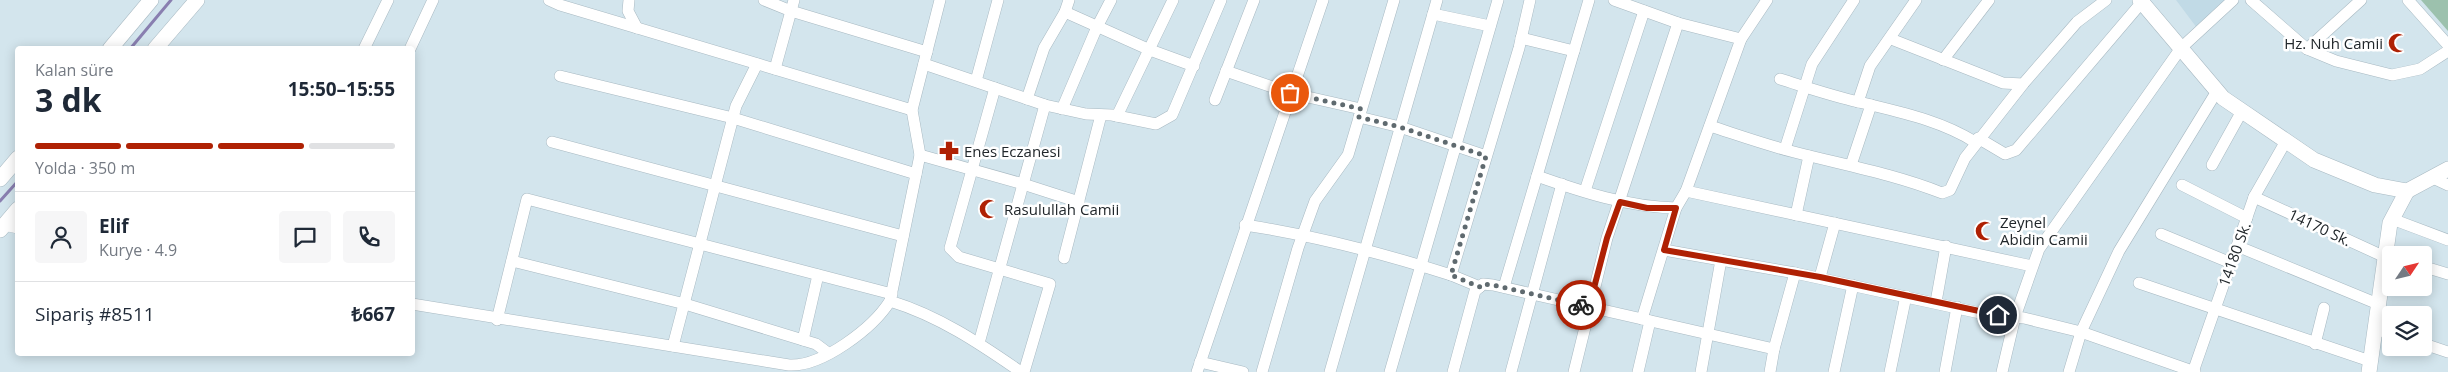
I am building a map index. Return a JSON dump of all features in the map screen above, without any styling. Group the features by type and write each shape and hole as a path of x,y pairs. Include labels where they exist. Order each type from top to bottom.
{"street":[{"path":"113,46 151,0"},
{"path":"158,46 197,0"},
{"path":"365,46 388,0"},
{"path":"411,46 433,0"},
{"path":"629,0 628,10 637,28"},
{"path":"764,0 792,6 927,52"},
{"path":"415,305 497,320 673,346 796,369 828,353 866,330 876,321 891,298 920,155 912,110 940,0"},
{"path":"976,82 998,0"},
{"path":"1027,99 1044,48 1065,12 1069,0"},
{"path":"1062,109 1097,27 1111,0"},
{"path":"1117,116 1173,0"},
{"path":"924,64 1045,105 1086,114 1117,116 1156,124 1172,115 1221,0"},
{"path":"1215,100 1254,0"},
{"path":"1243,372 1198,367 1322,0"},
{"path":"1262,372 1303,234 1315,201 1348,155 1394,0"},
{"path":"1330,372 1437,0"},
{"path":"1390,372 1498,0"},
{"path":"1451,275 1521,38 1530,0"},
{"path":"1504,287 1588,0"},
{"path":"1638,372 1646,320 1676,208 1686,191 1741,40 1767,0"},
{"path":"1785,149 1812,64 1854,0"},
{"path":"1858,102 1870,66 1891,39 1916,0"},
{"path":"1942,60 1989,0"},
{"path":"1710,126 1809,156 1914,182 1942,194 1950,190 1965,158 1977,140 2023,84 2077,22 2106,0"},
{"path":"2002,372 2015,317 2039,249 2181,48 2233,0"},
{"path":"2251,0 2307,49 2336,61 2392,75 2420,69 2448,51"},
{"path":"2307,49 2362,0"},
{"path":"2408,0 2448,45"},
{"path":"554,1 637,28 912,110"},
{"path":"1622,1 1678,23 1741,40"},
{"path":"1780,79 1900,112 1957,131 2005,154 2016,150 2141,1 2223,98 2314,160 2375,185 2407,191"},
{"path":"775,69 792,6"},
{"path":"1586,191 1644,11"},
{"path":"1065,12 1150,50 1194,66"},
{"path":"1433,14 1490,26"},
{"path":"1574,372 1607,238 1678,23"},
{"path":"1521,38 1574,51"},
{"path":"1891,39 2003,84 2023,84"},
{"path":"673,346 736,106 757,64"},
{"path":"1226,71 1290,93 1360,113 1455,144 1486,156"},
{"path":"560,76 733,118 916,174"},
{"path":"497,320 527,199 818,275 891,298 946,323 1023,372 1050,284 959,257 950,248 995,88"},
{"path":"2069,372 2081,332 2119,250 2217,91"},
{"path":"979,343 1045,105"},
{"path":"1851,165 1871,105"},
{"path":"2212,165 2242,111"},
{"path":"1064,258 1101,115"},
{"name":"14180 Sk.","path":"2194,372 2254,197 2286,141"},
{"path":"552,142 903,236"},
{"path":"920,155 1023,184 1078,202"},
{"path":"1796,215 1809,156"},
{"path":"0,179 15,162"},
{"path":"2387,246 2392,219 2407,191 2448,170"},
{"path":"1538,176 1620,202 1647,208 1676,208"},
{"path":"2432,178 2448,185"},
{"path":"1511,372 1562,184"},
{"path":"2182,185 2247,218"},
{"path":"1686,191 2032,266"},
{"name":"14170 Sk.","path":"2254,197 2382,256"},
{"path":"5,227 15,213"},
{"path":"2392,219 2448,240"},
{"path":"1820,277 1835,223"},
{"path":"1246,225 1303,234 1365,248 1451,275 1480,287"},
{"path":"2161,234 2231,263"},
{"path":"1936,302 1946,246"},
{"path":"2237,246 2378,304"},
{"path":"1664,250 1820,277 1980,313 2015,317 2081,332 2194,372"},
{"path":"1701,372 1706,333 1721,260"},
{"path":"512,261 684,304 820,345 828,353"},
{"path":"2432,269 2448,274"},
{"path":"1770,372 1774,349 1795,273"},
{"path":"803,340 818,275"},
{"path":"2139,283 2315,344 2370,367 2382,277"},
{"path":"1453,372 1475,291 1483,284 1504,287 1774,349"},
{"path":"1834,372 1852,285"},
{"path":"1890,372 1906,296"},
{"path":"1945,372 1957,307"},
{"path":"2315,344 2324,308"},
{"path":"2375,329 2382,331"},
{"path":"2432,347 2448,352"}],"shaded area":[{"path":"2176,0 2227,0 2197,28"}],"green space":[{"path":"2421,0 2448,0 2448,31"}],"waterway":[{"path":"133,46 171,0"},
{"path":"0,201 15,184"}],"way so far":[{"path":"1290,93 1361,109 1359,117 1400,127 1486,156 1451,275 1480,287 1483,284 1493,285 1581,305"}],"place":[{"name":"Hz. Nuh Camii","path":"2398,43"},
{"name":"Enes Eczanesi","path":"949,151"},
{"name":"Rasulullah Camii","path":"989,209"},
{"name":"Zeynel Abidin Camii","path":"1985,231"}],"route":[{"path":"1581,305 1589,307 1607,238 1620,202 1647,208 1676,208 1664,250 1820,277 1980,313 1998,315"}]}
